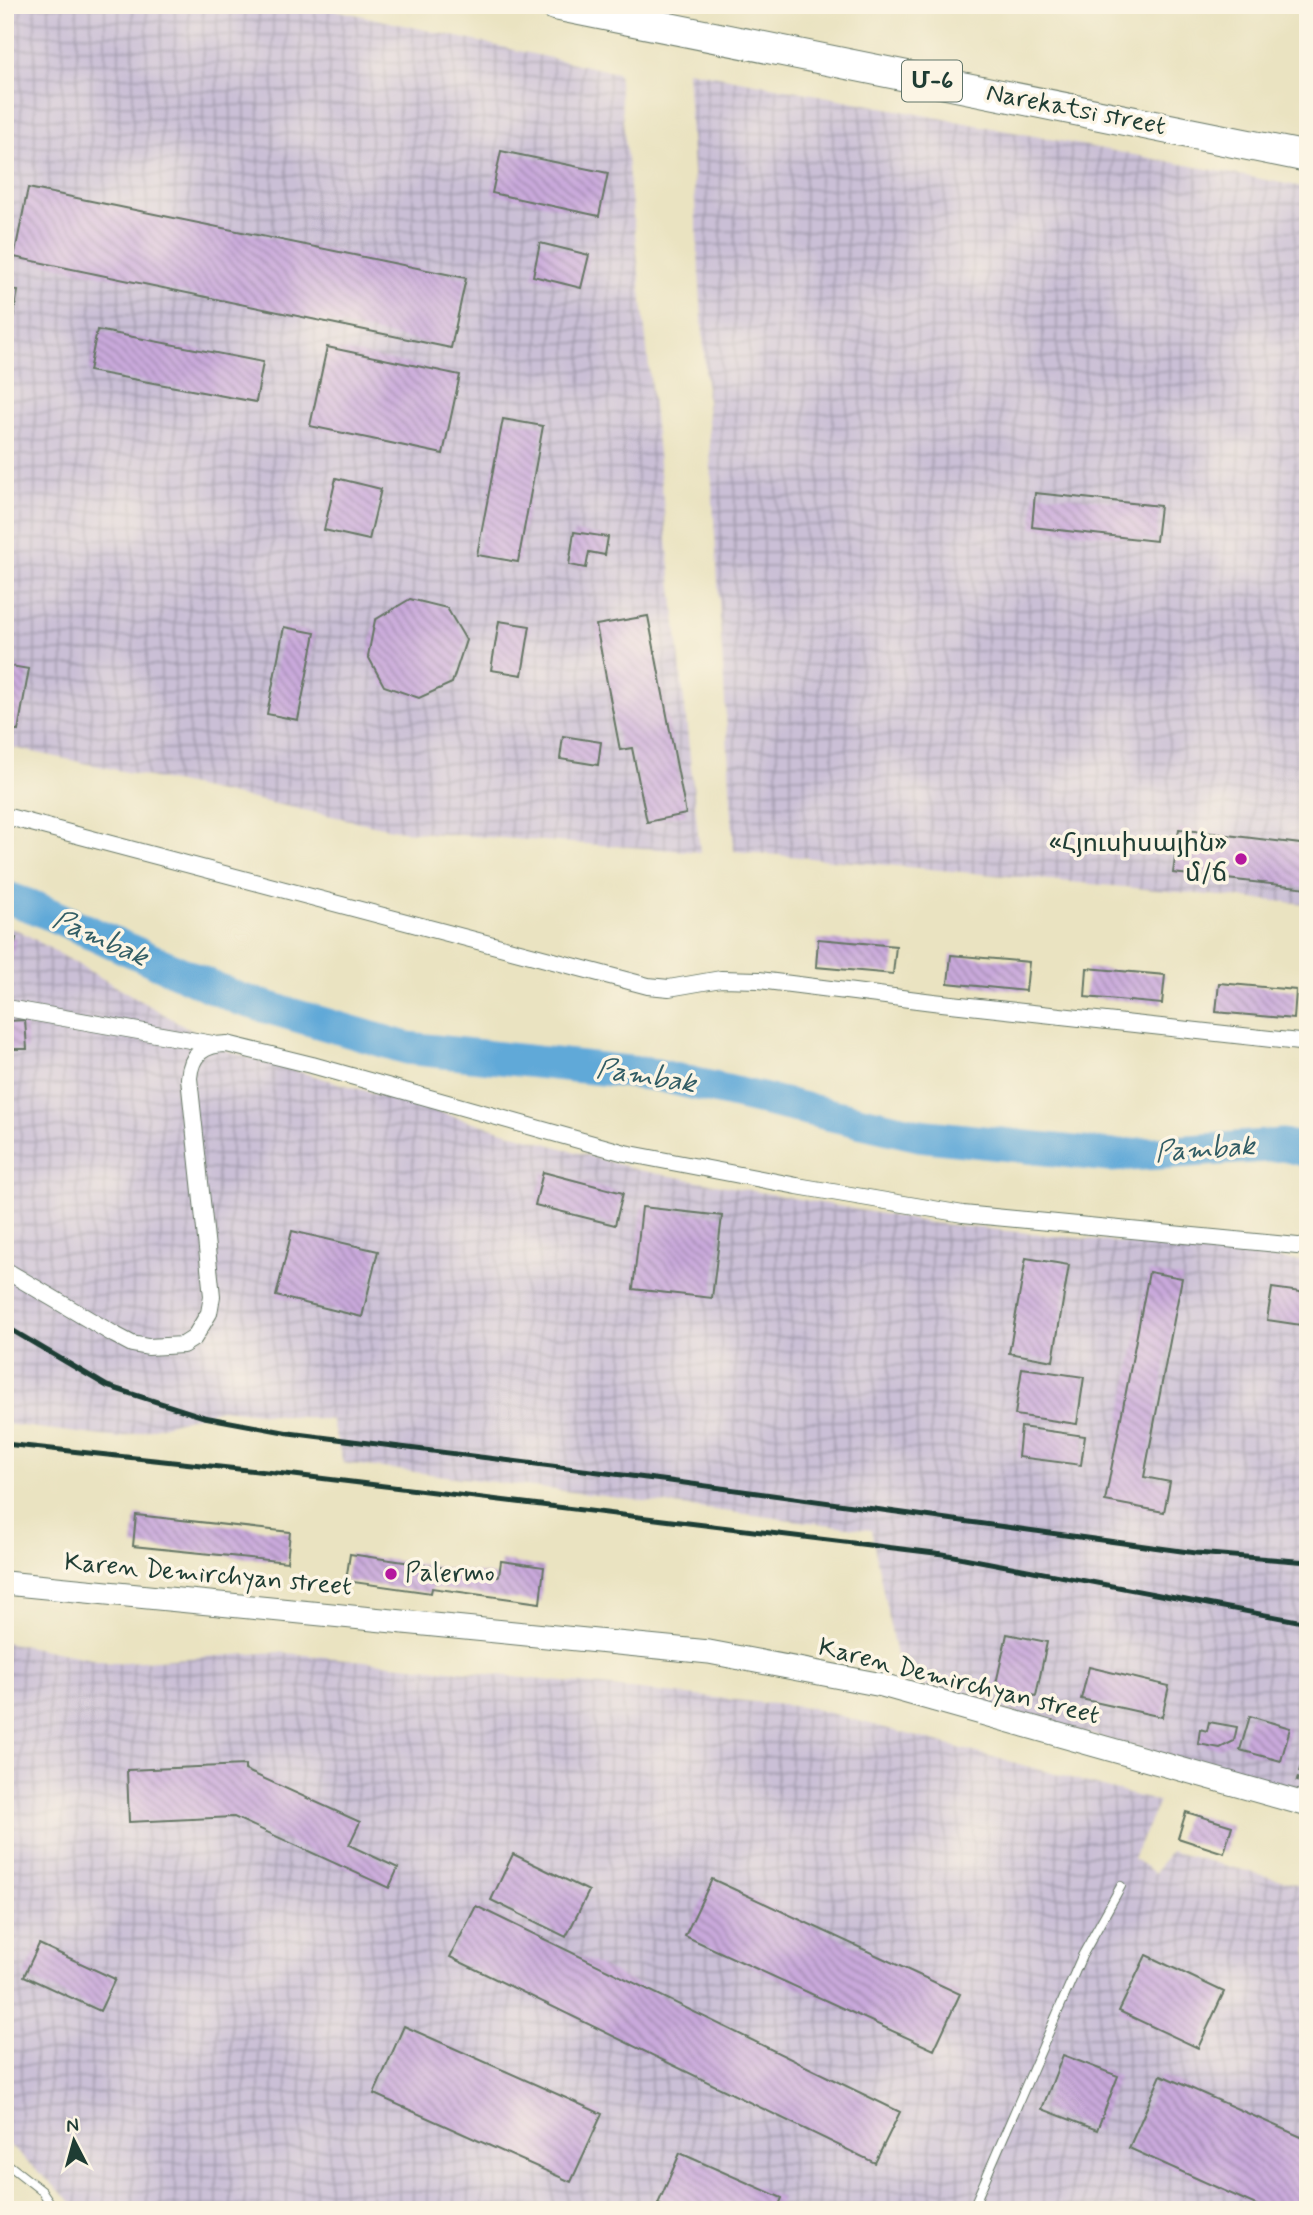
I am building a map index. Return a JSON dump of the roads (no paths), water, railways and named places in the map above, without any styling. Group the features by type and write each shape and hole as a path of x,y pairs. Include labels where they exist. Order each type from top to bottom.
{"highway":[{"name":"Narekatsi street","path":"555,5 623,11 1308,157"}],"main road":[{"name":"Karen Demirchyan street","path":"5,1583 709,1652 882,1685 1300,1803"}],"street":[{"path":"5,816 648,986 669,988 721,979 759,980 920,1001 1308,1043"},
{"path":"7,1008 213,1044 251,1048 625,1153 797,1186 963,1214 1308,1247"},
{"path":"5,1270 132,1344 164,1348 183,1345 194,1338 209,1312 212,1296 189,1078 194,1057 213,1044"}],"lane":[{"path":"972,2210 1082,1956 1121,1886"},
{"path":"5,2162 42,2190 55,2210"}],"waterway":[{"name":"Pambak","path":"5,897 36,908 239,999 407,1048 657,1075 919,1135 1110,1156 1283,1145 1308,1151"}],"railway":[{"path":"5,1326 107,1386 204,1417 289,1433 670,1481 1196,1553 1308,1562"},
{"path":"5,1444 294,1475 943,1554 1308,1623"}],"place":[{"name":"«Հյուսիսային» մ/ճ","path":"1241,859"},
{"name":"Palermo","path":"391,1574"}]}
